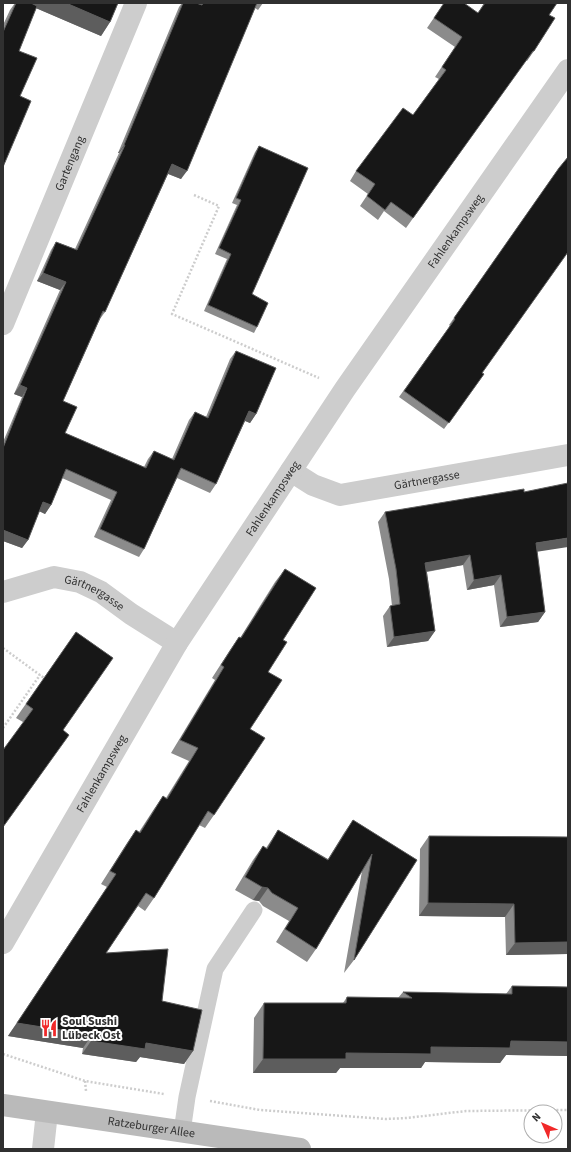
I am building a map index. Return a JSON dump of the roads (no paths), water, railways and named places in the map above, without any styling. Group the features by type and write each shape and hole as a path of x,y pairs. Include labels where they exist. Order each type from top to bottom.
{"main road":[{"name":"Ratzeburger Allee","path":"3,1105 300,1149"}],"street":[{"name":"Gartengang","path":"3,324 136,3"},
{"name":"Fahlenkampsweg","path":"3,943 177,644 345,389 568,70"},
{"name":"Gärtnergasse","path":"291,471 313,485 340,495 568,456"},
{"name":"Gärtnergasse","path":"3,592 54,577 80,582 101,592 131,614 177,644"},
{"path":"43,1149 47,1112"}],"lane":[{"path":"182,1132 186,1097 215,969 254,910"}],"place":[{"name":"Soul Sushi Lübeck Ost","path":"49,1028"}]}
